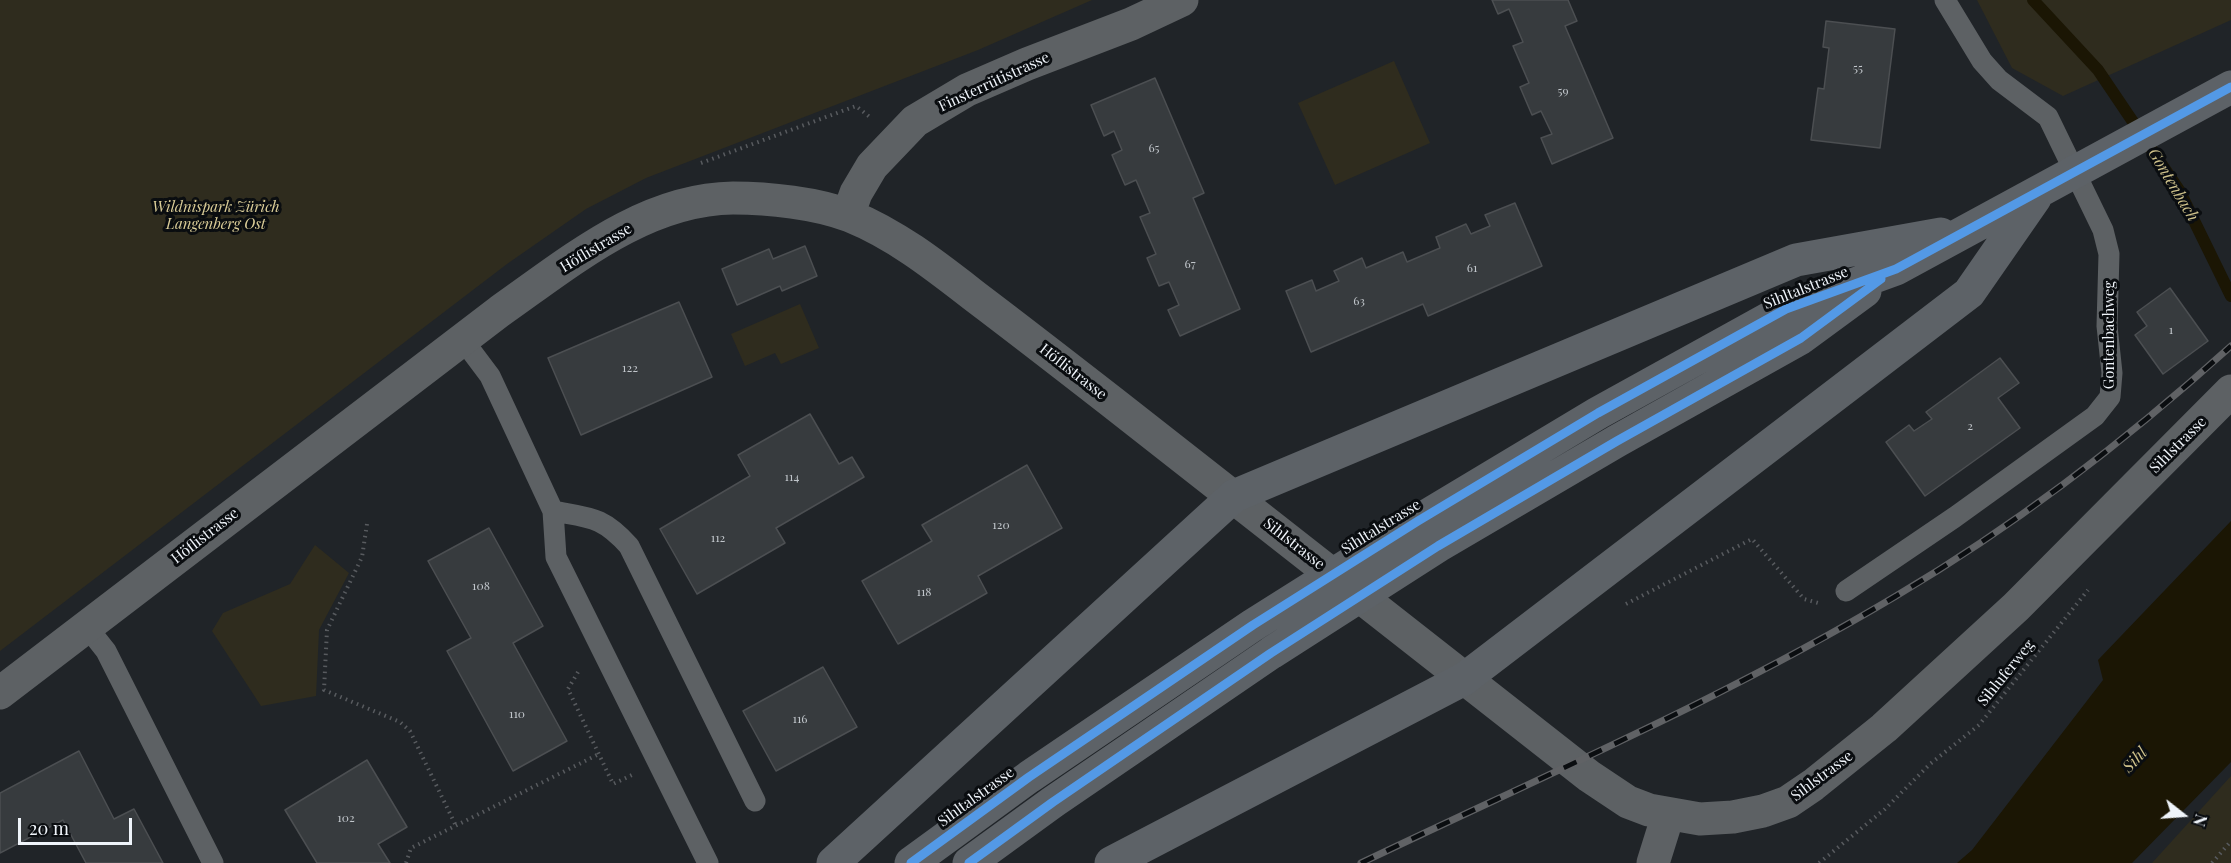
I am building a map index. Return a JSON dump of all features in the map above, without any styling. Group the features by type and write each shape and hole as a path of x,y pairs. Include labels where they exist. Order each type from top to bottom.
{"main road":[{"name":"Sihltalstrasse","path":"911,863 1029,777 1253,625 1418,520 1598,413 1786,309 1896,268 2037,194 2231,87"},
{"path":"1111,863 1464,679 1969,293 2037,194"},
{"path":"833,863 1234,496 1796,260 1971,228"},
{"name":"Sihltalstrasse","path":"969,863 1063,795 1271,653 1438,546 1617,441 1801,338 1896,268"}],"street":[{"name":"Finsterrütistrasse","path":"848,215 856,193 872,166 915,121 967,90 1131,24 1182,0"},
{"name":"Höflistrasse","path":"0,693 500,311 581,254 650,215 695,201 732,198 794,203 848,215 892,237 932,263 1234,496"},
{"name":"Sihlstrasse","path":"1234,496 1588,776 1628,802 1668,815 1700,819 1733,817 1762,811 1788,802 1884,728 2016,607 2231,391"},
{"path":"1653,863 1668,815"}],"lane":[{"name":"Gontenbachweg","path":"1846,591 2095,416 2110,397 2112,373 2107,326 2109,254 2103,230 2048,117 2006,85 1982,61 1946,0"},
{"path":"463,340 490,376 553,511 556,557 708,863"},
{"path":"553,511 600,520 615,530 629,546 755,801"},
{"path":"87,627 106,651 213,863"}],"path":[{"path":"699,163 856,105 896,140"},
{"path":"367,524 362,557 327,630 324,690 400,722 410,731 456,826"},
{"path":"1619,607 1752,539 1804,599 1814,603 1826,602 1846,591"},
{"path":"603,651 585,662 568,689 613,784 658,762"},
{"path":"406,863 411,848 599,754"},
{"path":"2212,863 2231,841"}],"green space":[{"name":"Wildnispark Zürich Langenberg Ost","path":"0,0 1092,0 978,50 646,178 586,209 507,264 0,651"},
{"path":"1977,0 2231,0 2231,20 2063,96 2012,68"},
{"path":"1394,61 1430,143 1335,185 1298,103"},
{"path":"800,304 819,348 781,364 775,353 745,366 731,334"},
{"path":"315,545 349,573 319,630 316,696 261,706 212,631 223,613 290,584"},
{"path":"2231,776 2231,863 2152,863"}],"water":[{"name":"Sihl","path":"2231,521 2231,762 2132,863 1957,863 1972,850 2103,680 2098,660"}],"building":[{"path":"1492,0 1568,0 1577,21 1565,26 1613,138 1552,164 1541,138 1552,134 1541,111 1532,115 1520,87 1529,83 1513,46 1523,42 1509,9 1498,14"},
{"path":"1826,21 1895,29 1880,148 1811,140 1818,88 1824,89 1829,48 1823,47"},
{"path":"1155,78 1204,193 1193,198 1240,309 1180,336 1168,310 1179,305 1169,282 1159,286 1147,258 1156,254 1140,217 1150,213 1136,180 1125,185 1112,155 1122,150 1114,131 1104,136 1091,105"},
{"path":"1515,203 1542,266 1428,316 1423,304 1311,352 1286,291 1312,280 1316,291 1339,281 1334,271 1362,258 1366,268 1403,252 1407,262 1440,248 1436,237 1466,224 1471,234 1490,226 1485,215"},
{"path":"805,246 817,276 782,291 780,286 737,305 722,269 769,249 773,259"},
{"path":"2170,288 2208,341 2163,374 2135,335 2147,326 2137,312"},
{"path":"679,302 712,377 581,435 548,358"},
{"path":"2000,358 2019,383 1998,398 2020,428 1925,496 1886,442 1909,425 1914,431 1932,419 1926,412"},
{"path":"810,414 839,464 852,457 864,477 776,528 785,543 697,594 660,529 750,476 738,455"},
{"path":"1027,465 1062,528 978,576 987,593 898,644 862,581 932,541 922,525"},
{"path":"489,528 543,626 513,643 567,741 513,771 447,651 471,638 428,561"},
{"path":"823,667 857,727 776,771 743,711"},
{"path":"79,751 114,819 134,809 163,863 86,863 63,820 0,853 0,793"},
{"path":"367,760 407,827 378,844 390,863 317,863 285,810"}],"waterway":[{"name":"Gontenbach","path":"2033,0 2098,70 2179,190 2231,296"}],"railway":[{"path":"1361,863 1699,703 1766,669 1896,596 1941,569 2070,479 2192,381 2231,346"}],"cycle path":[{"path":"911,863 1029,777 1253,625 1418,521 1598,413 1786,309 1896,269 2231,87"},
{"path":"969,863 1053,802 1271,653 1438,546 1617,441 1801,338 1881,279"}]}
